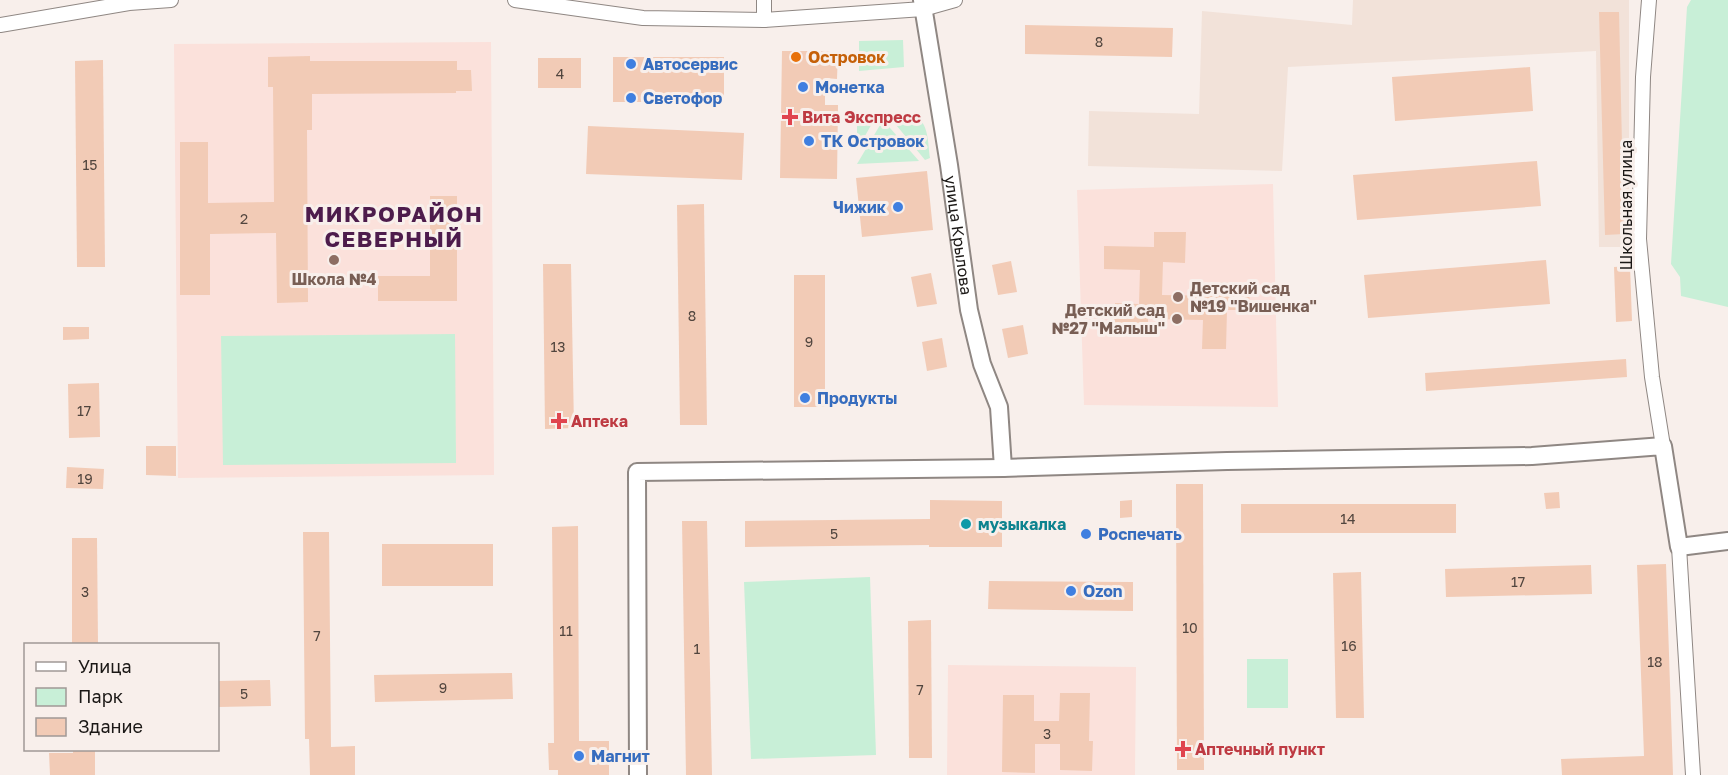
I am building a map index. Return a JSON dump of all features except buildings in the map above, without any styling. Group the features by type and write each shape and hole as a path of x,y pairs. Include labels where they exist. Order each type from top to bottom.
{"street":[{"path":"0,26 129,2 171,0"},
{"path":"515,0 643,18 764,20 955,0"},
{"path":"764,0 764,20"},
{"name":"Школьная улица","path":"1649,0 1643,77 1639,238 1652,377 1663,446"},
{"name":"улица Крылова","path":"923,4 969,310 982,364 999,407 1003,468"},
{"path":"638,775 637,472 1003,468 1227,461 1532,456 1663,446 1679,547 1693,775"},
{"path":"1679,547 1728,541"}],"shaded area":[{"path":"1353,0 1629,0 1629,247 1599,247 1596,51 1288,67 1282,171 1088,166 1089,111 1199,114 1202,11 1352,25"},
{"name":"Школа №4","path":"491,42 494,475 178,478 174,44"},
{"name":"Детский сад №19 \"Вишенка\"","path":"1273,184 1278,407 1084,405 1077,190"},
{"path":"948,665 1136,667 1135,775 947,775"}],"green space":[{"path":"1691,0 1728,0 1728,307 1681,296 1680,277 1671,264 1687,7"},
{"path":"903,40 904,67 859,71 859,41"},
{"path":"918,118 922,121 927,136 930,158 925,160 892,120"},
{"path":"874,120 857,150 857,121"},
{"path":"883,120 919,161 857,164"},
{"path":"455,334 456,463 223,465 221,336"},
{"path":"870,577 876,755 751,759 744,582"},
{"path":"1247,659 1288,659 1288,708 1247,708"}],"place":[{"name":"Островок","path":"796,57"},
{"name":"Автосервис","path":"631,64"},
{"name":"Монетка","path":"803,87"},
{"name":"Светофор","path":"631,98"},
{"name":"Вита Экспресс","path":"790,117"},
{"name":"ТК Островок","path":"809,141"},
{"name":"Чижик","path":"898,207"},
{"name":"Школа №4","path":"334,260"},
{"name":"Детский сад №19 \"Вишенка\"","path":"1178,297"},
{"name":"Детский сад №27 \"Малыш\"","path":"1177,319"},
{"name":"Продукты","path":"805,398"},
{"name":"Аптека","path":"559,421"},
{"name":"музыкалка","path":"966,524"},
{"name":"Роспечать","path":"1086,534"},
{"name":"Ozon","path":"1071,591"},
{"name":"Аптечный пункт","path":"1183,749"},
{"name":"Магнит","path":"579,756"}],"district":[{"name":"МИКРОРАЙОН СЕВЕРНЫЙ","path":"394,226"}]}
